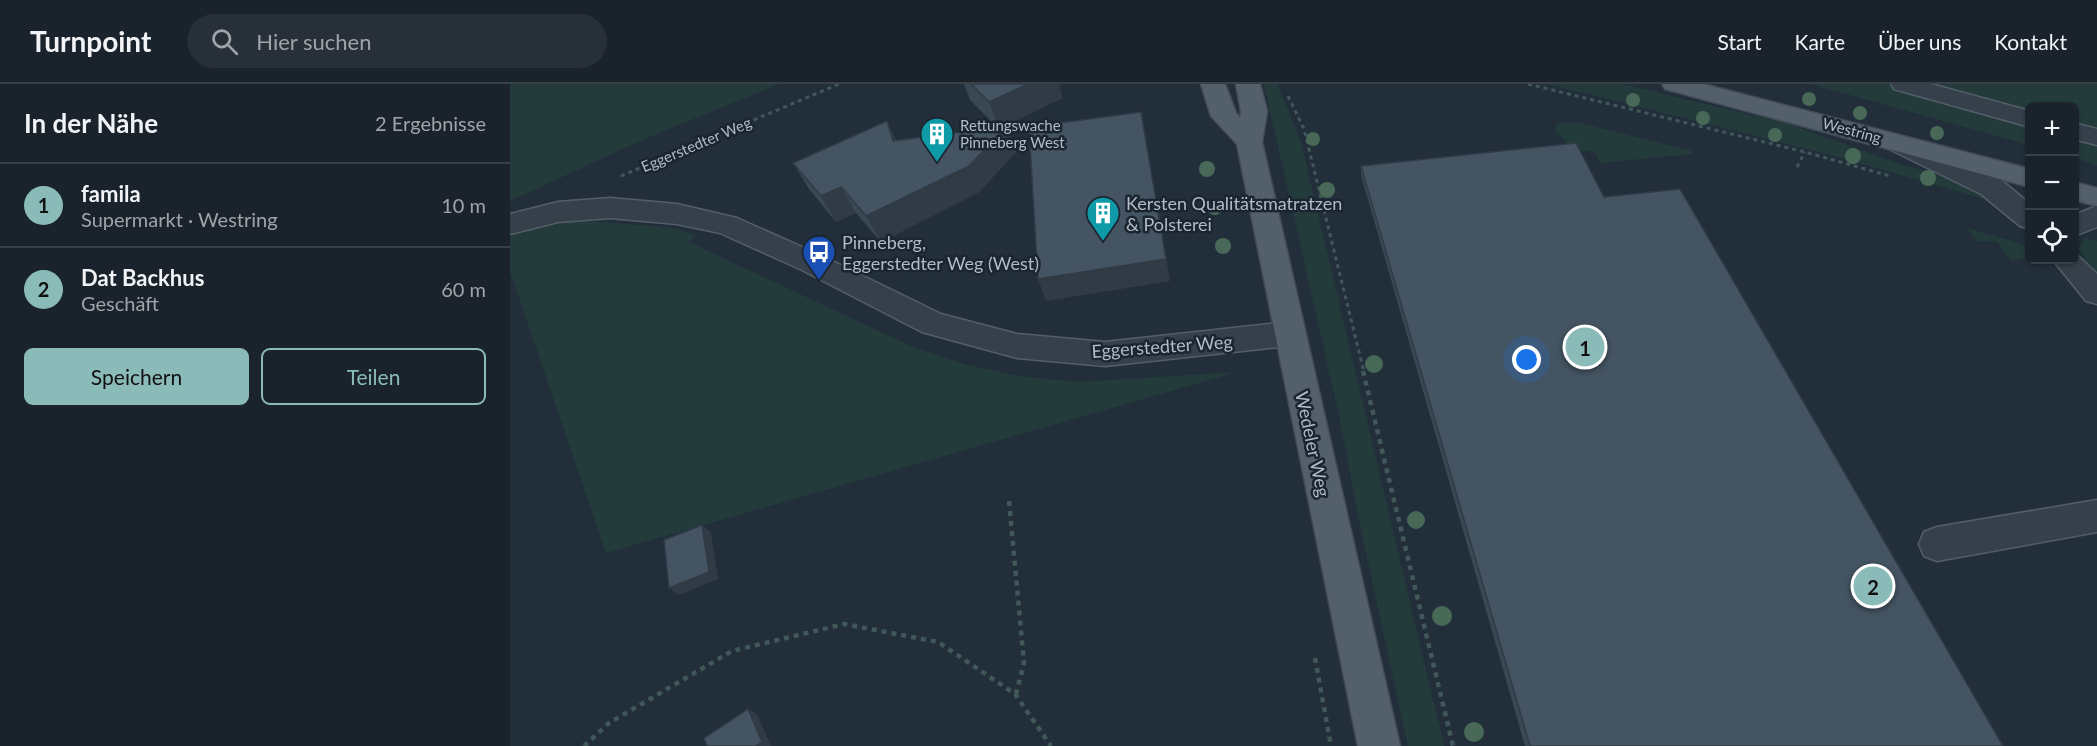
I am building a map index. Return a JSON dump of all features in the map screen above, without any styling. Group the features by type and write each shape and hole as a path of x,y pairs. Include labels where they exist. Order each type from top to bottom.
{"main road":[{"path":"1213,84 1224,116 1250,142"},
{"name":"Wedeler Weg","path":"1248,84 1254,111 1250,142 1289,334 1379,746"},
{"name":"Westring","path":"1674,84 2025,177"},
{"path":"2079,192 2097,197"}],"street":[{"path":"1903,84 2025,118"},
{"path":"2079,132 2097,137"},
{"path":"1891,140 1991,187 2025,215"},
{"name":"Eggerstedter Weg","path":"510,224 558,212 610,208 677,214 727,225 810,262 933,324 1017,346 1105,354 1289,334"},
{"path":"2079,224 2097,216"},
{"path":"2071,264 2097,293"},
{"path":"1937,544 2097,516"}],"path":[{"name":"Eggerstedter Weg","path":"613,180 839,84"},
{"path":"1528,84 1805,152 1897,178"},
{"path":"1286,93 1304,129 1321,194 1453,746"},
{"path":"1797,167 1805,152"},
{"path":"1157,203 1180,200"},
{"path":"1009,501 1024,663 1016,694"},
{"path":"584,746 609,723 732,651 844,624 938,642 1016,694 1051,746"}],"green space":[{"path":"510,84 779,84 640,141 510,201"},
{"path":"1264,84 1277,84 1301,142 1444,746 1408,746 1359,520 1340,420"},
{"path":"1548,84 1622,84 1789,124 1891,161 1968,184 1995,202 1835,156"},
{"path":"1811,84 2097,84 2097,165 2079,159 2079,102 2025,102 2025,144"},
{"path":"1575,122 1692,151 1692,154 1601,163 1594,151 1574,152 1556,133 1555,126 1559,123"},
{"path":"583,221 668,227 697,235 689,242 915,348 964,364 1018,376 1078,382 1237,372 606,553 510,271 510,236 545,223"},
{"path":"1967,228 2025,245 2025,258 2011,260 1996,241 1978,242"},
{"path":"2084,238 2097,241 2097,275 2079,249"}],"building":[{"path":"971,84 1028,84 989,102"},
{"name":"Kersten Qualitätsmatratzen & Polsterei","path":"1141,112 1166,259 1038,279 1029,127"},
{"path":"887,121 893,141 1007,126 969,166 866,216 841,187 821,196 793,163"},
{"path":"1576,143 1604,197 1680,189 2003,746 1530,746 1361,166"},
{"path":"702,525 709,572 669,588 664,540"},
{"path":"748,709 762,742 756,746 707,746 704,738"}],"place":[{"name":"Rettungswache Pinneberg West","path":"937,163"},
{"name":"Kersten Qualitätsmatratzen & Polsterei","path":"1103,242"},
{"name":"Pinneberg, Eggerstedter Weg (West)","path":"819,281"},
{"name":"famila","path":"1585,347"},
{"name":"Dat Backhus","path":"1873,586"}]}
